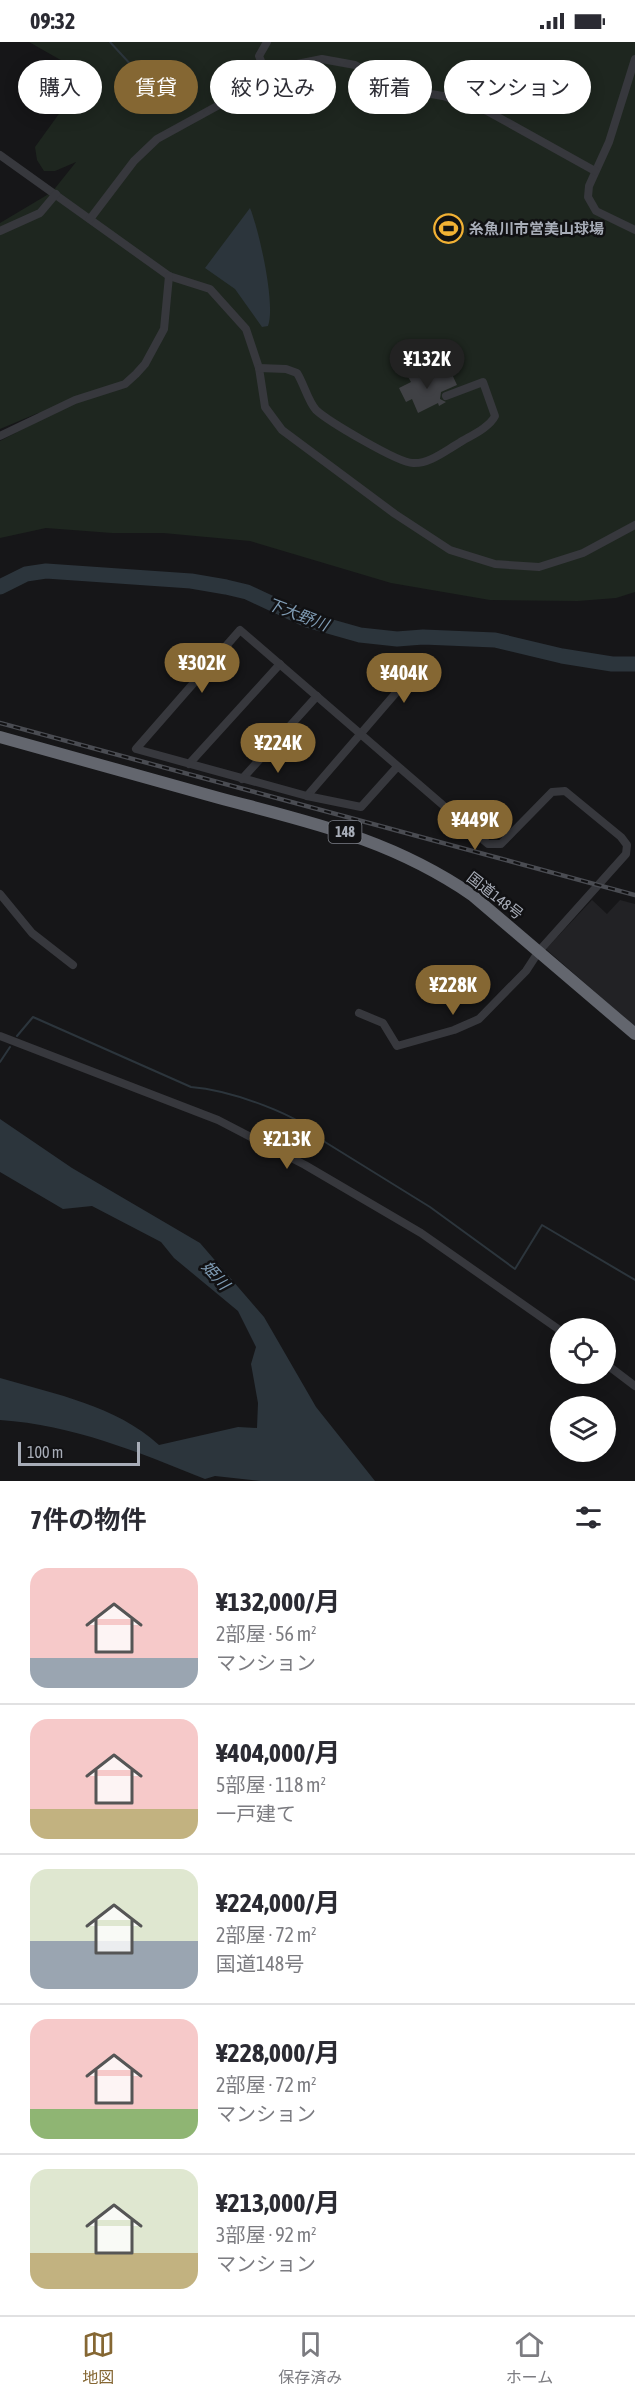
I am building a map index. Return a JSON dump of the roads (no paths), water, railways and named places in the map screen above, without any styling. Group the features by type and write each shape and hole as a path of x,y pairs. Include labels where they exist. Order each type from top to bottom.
{"highway":[{"name":"国道148号","path":"0,737 372,841 447,878 539,951 635,1034"}],"street":[{"path":"261,60 259,56 267,42"},
{"path":"635,59 609,142 588,191 592,208 635,230"},
{"path":"336,62 355,65 394,88 443,96 487,111 595,171"},
{"path":"90,219 134,161 151,144 210,111"},
{"path":"0,155 169,276 210,289 246,329 259,368 265,407 282,430 395,514 450,550 495,564 539,567 583,553 635,525"},
{"path":"0,231 40,213 56,194"},
{"path":"0,436 75,400 125,384 136,374 145,364 164,329 169,276"},
{"path":"259,368 286,369 297,373 315,408 321,413 384,452 411,464 424,462 445,451 487,425 495,416 483,382 446,396"},
{"path":"359,1013 383,1023 397,1046 454,1030 479,1019 525,971 539,951 626,854 627,845 621,837 565,791 552,792 501,844 488,844 240,630 136,749 307,796 362,807 397,767"},
{"path":"307,796 426,658"},
{"path":"189,764 280,664"},
{"path":"242,778 317,696"},
{"path":"0,894 32,933 73,965"},
{"path":"0,1036 218,1120 305,1165 421,1233 550,1323"},
{"path":"616,1372 635,1386"}],"water":[{"path":"250,208 262,249 270,302 268,326 262,327 235,289 205,268"},
{"name":"姫川","path":"0,1119 72,1168 200,1243 264,1317 316,1407 375,1481 261,1481 215,1476 205,1479 105,1441 53,1428 0,1420 0,1378 64,1396 104,1411 142,1431 159,1445 238,1427 257,1428 258,1403 251,1364 256,1347 238,1311 174,1258 161,1242 92,1206 63,1209 0,1172"}],"waterway":[{"path":"110,42 127,60"},
{"name":"下大野川","path":"0,587 26,574 46,571 191,581 247,592 307,620 360,635 397,639 423,637 495,640 562,656 612,664 635,664"},
{"path":"17,1036 33,1017 191,1087 244,1098 282,1113 300,1122 325,1142 430,1207 515,1269 542,1225 635,1280"},
{"path":"0,1062 10,1047"}],"railway":[{"path":"0,723 635,895"}],"place":[{"name":"糸魚川市営美山球場","path":"448,229"}]}
